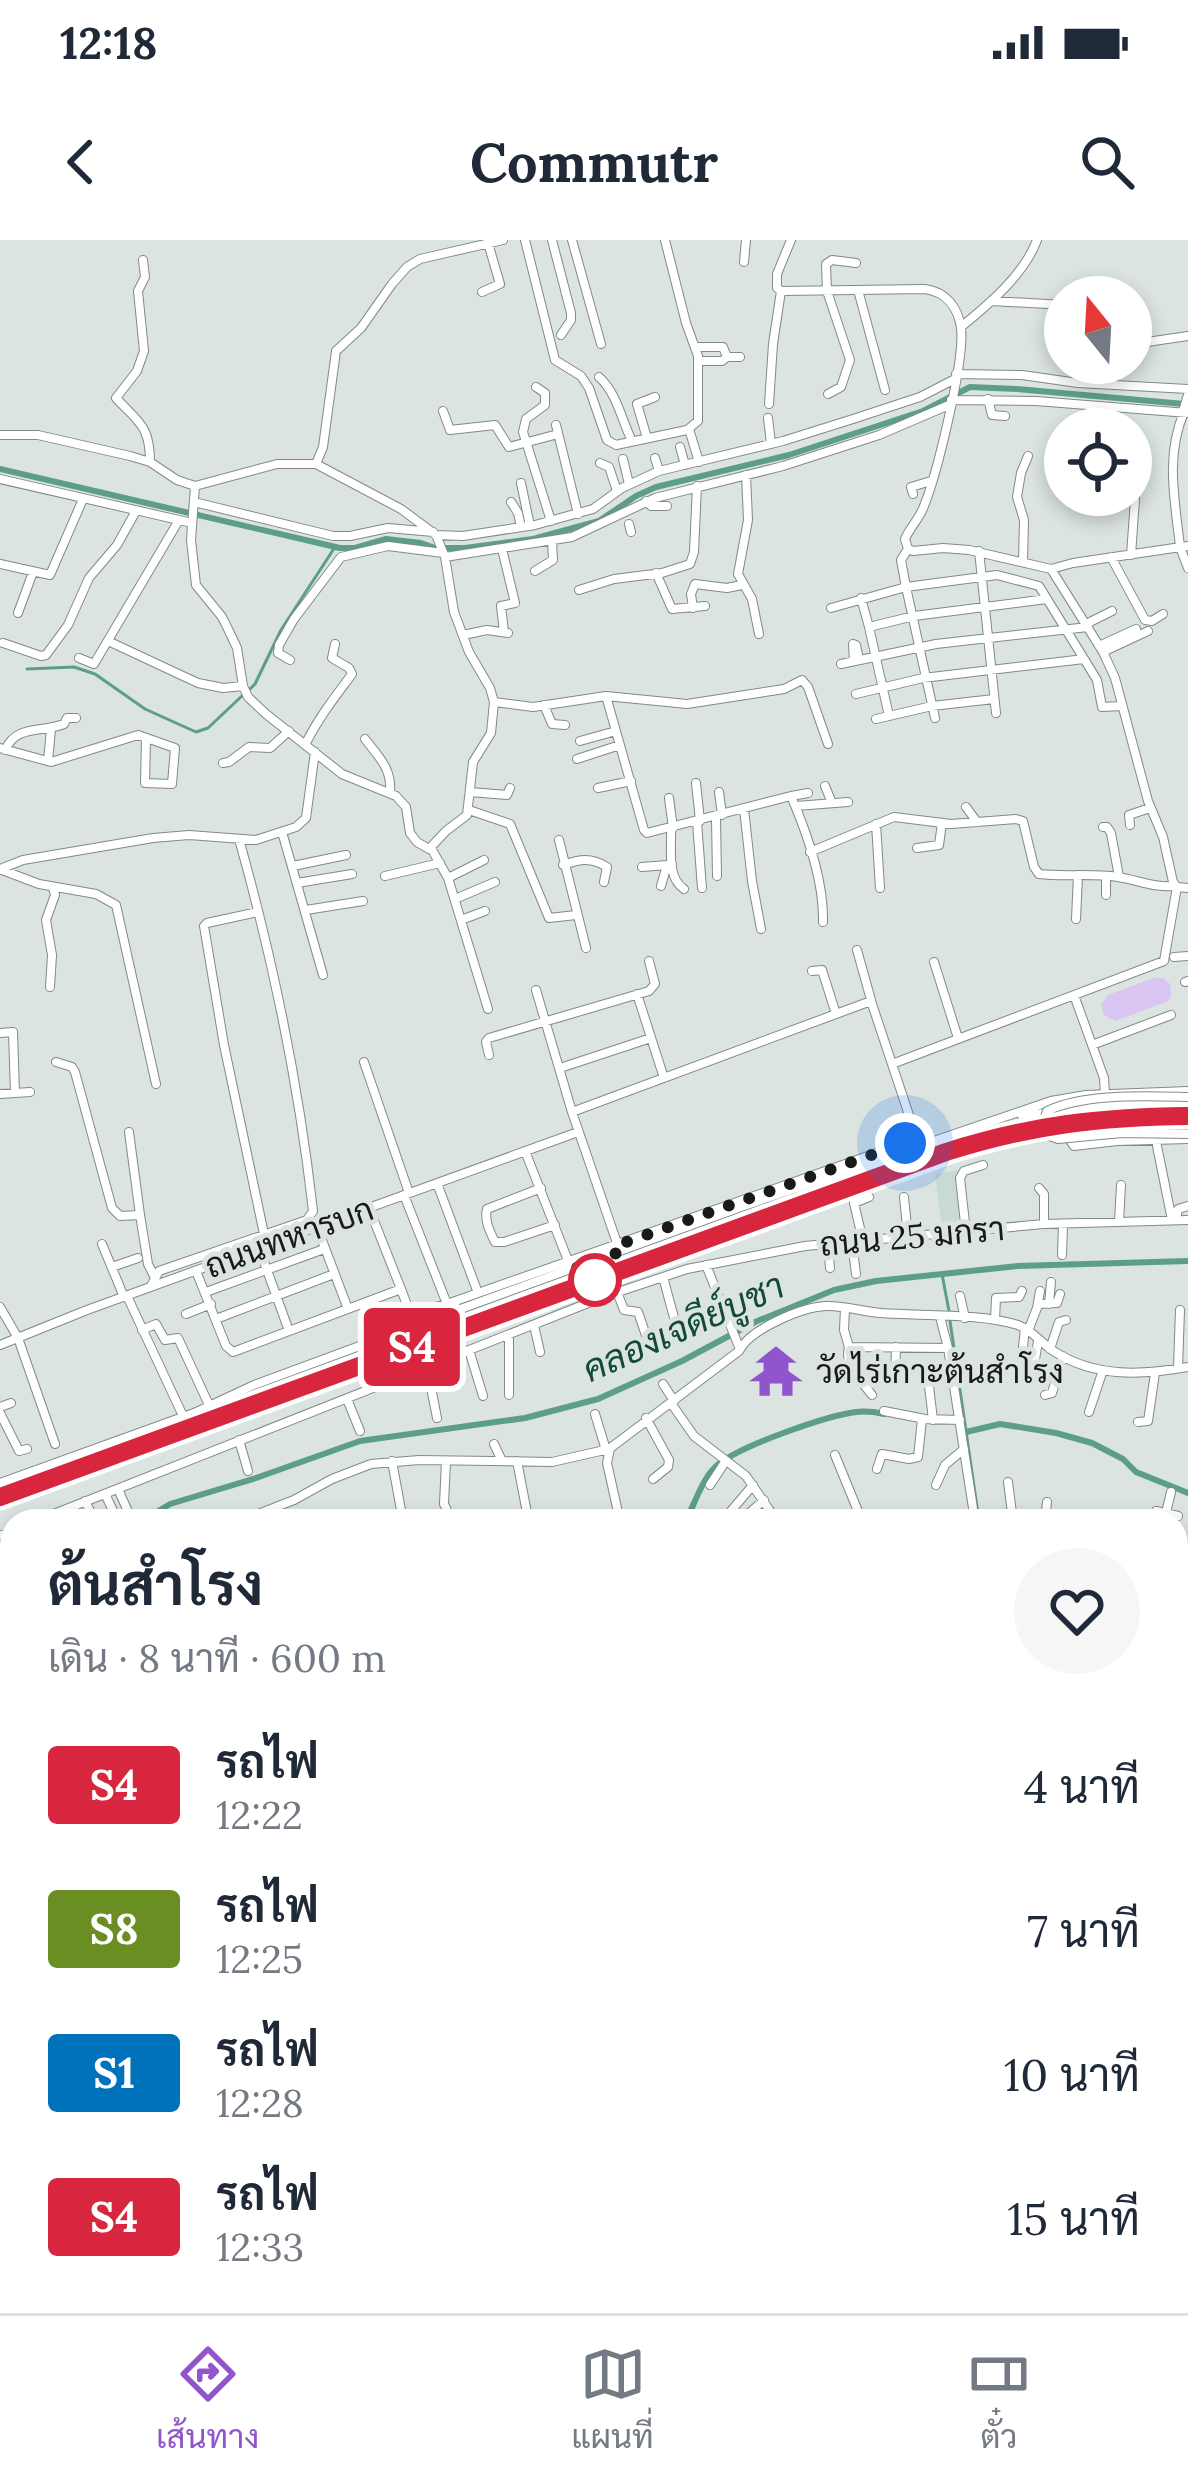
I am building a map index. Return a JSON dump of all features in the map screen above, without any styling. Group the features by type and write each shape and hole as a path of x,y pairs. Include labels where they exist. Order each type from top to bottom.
{"street":[{"path":"316,464 323,446 336,351 361,328 407,267 503,240"},
{"path":"525,240 555,360 581,376 609,442 616,445 689,429 698,421 698,361 665,240"},
{"path":"552,240 571,313 561,335"},
{"path":"572,240 601,344"},
{"path":"744,262 746,240"},
{"path":"791,240 777,277 781,291 934,290 950,301 961,327 951,401 922,513 904,539 908,549"},
{"path":"961,327 1027,260 1037,240"},
{"path":"482,292 500,284 488,243"},
{"path":"143,260 145,277 138,291 144,351 137,371 116,398 142,423 150,462"},
{"path":"828,394 841,387 850,360 827,292 826,267 836,260 856,262"},
{"path":"858,290 885,390"},
{"path":"769,404 781,291"},
{"path":"991,301 1044,304"},
{"path":"1152,341 1188,336"},
{"path":"695,347 723,347 727,357"},
{"path":"698,361 740,356"},
{"path":"193,504 333,536 388,528 463,536 578,514 659,471 759,441 771,444 920,397 955,379 1022,375 1188,392 1172,458 1188,568"},
{"path":"598,377 615,398 632,441"},
{"path":"536,387 546,400 542,409 526,419 523,432 550,519"},
{"path":"647,438 637,404 655,397"},
{"path":"988,399 992,416 1006,416"},
{"path":"290,660 278,653 280,643 341,557 388,546 443,554 502,550 629,522 646,501 783,466 879,435 951,401 1185,411"},
{"path":"443,411 450,430 492,424 501,431 506,446 527,444 557,429 578,514"},
{"path":"768,418 771,444"},
{"path":"689,429 699,462"},
{"path":"0,434 38,436 150,462 195,486 278,464 316,464 401,509 436,535 454,612 494,702 491,733 475,758 469,810 431,848 425,848 410,833 406,807 390,792 346,776 245,691 198,683 108,640"},
{"path":"680,447 685,465"},
{"path":"1023,561 1024,520 1017,497 1028,456"},
{"path":"655,458 659,471"},
{"path":"623,459 629,484"},
{"path":"600,463 609,467 617,491"},
{"path":"530,473 550,519"},
{"path":"746,475 748,520 738,565 742,585 750,592 759,634"},
{"path":"0,479 192,520"},
{"path":"521,483 525,526"},
{"path":"195,486 192,561 196,585 230,631 245,691"},
{"path":"579,590 687,566 693,560 697,486"},
{"path":"0,564 52,574 83,499"},
{"path":"646,501 651,506 668,506"},
{"path":"511,502 525,526"},
{"path":"3,643 46,655 68,626 89,578 117,545 136,511"},
{"path":"1131,555 1134,516"},
{"path":"80,658 94,664 179,520"},
{"path":"535,571 553,560 552,541"},
{"path":"908,549 979,551 1051,569 1183,547"},
{"path":"908,549 901,560 935,718"},
{"path":"463,635 487,630 506,633 501,606 515,602 502,550"},
{"path":"979,551 996,712"},
{"path":"1109,557 1129,595"},
{"path":"1109,557 1145,620 1163,614"},
{"path":"892,1064 1165,960 1180,887 1150,808 1115,678 1051,569"},
{"path":"18,613 33,572"},
{"path":"656,573 672,609 705,605"},
{"path":"831,608 906,586 997,575 1027,581 1039,586 1097,680 1102,706 1122,706"},
{"path":"693,608 695,584 742,585"},
{"path":"861,598 889,716"},
{"path":"869,627 914,616 1047,599"},
{"path":"842,664 918,646 1087,626 1112,611"},
{"path":"1101,649 1136,629"},
{"path":"1101,649 1148,631"},
{"path":"304,742 352,674 332,658 335,644"},
{"path":"856,694 925,678 1084,659"},
{"path":"494,702 544,705 606,695 687,704 784,689 802,680 829,744"},
{"path":"606,695 645,832 794,801 848,802"},
{"path":"876,719 994,699"},
{"path":"544,705 552,724 565,725"},
{"path":"76,718 67,718 51,729 20,732 3,749 48,761 133,735 146,738 175,748 172,784 145,783 146,738"},
{"path":"48,761 51,729"},
{"path":"580,741 616,730"},
{"path":"223,763 247,748 268,748 289,731"},
{"path":"365,739 387,767 390,792"},
{"path":"280,740 304,742"},
{"path":"577,759 620,746"},
{"path":"1,869 23,860 153,838 256,840 296,827 306,818 315,752"},
{"path":"598,788 631,781"},
{"path":"696,783 703,888"},
{"path":"826,786 832,803"},
{"path":"470,792 507,795 510,788"},
{"path":"717,876 719,792"},
{"path":"794,801 808,793"},
{"path":"661,886 669,864 669,798"},
{"path":"794,801 823,901 823,922"},
{"path":"966,807 977,822"},
{"path":"1130,825 1129,815 1150,808"},
{"path":"744,809 761,929"},
{"path":"469,810 510,824 549,918 576,915"},
{"path":"810,852 894,818 942,823 1021,820 1037,873 1119,877 1180,887"},
{"path":"917,848 939,845 942,823"},
{"path":"876,824 880,888"},
{"path":"1103,827 1110,829 1119,877"},
{"path":"282,832 323,975"},
{"path":"153,1283 159,1270 307,1220 313,1211 293,1078 239,839"},
{"path":"559,840 586,948"},
{"path":"431,848 448,878 488,1009"},
{"path":"293,866 346,855"},
{"path":"563,865 582,859 603,864 607,867 604,882"},
{"path":"448,878 484,860"},
{"path":"385,876 440,863"},
{"path":"642,867 669,864"},
{"path":"669,864 673,880 684,889"},
{"path":"1,869 53,887 96,894 118,908 156,1084"},
{"path":"297,883 352,874"},
{"path":"1076,919 1078,875"},
{"path":"1106,876 1106,896"},
{"path":"454,899 495,882"},
{"path":"50,987 52,955 46,920 55,895 53,887"},
{"path":"306,910 363,901"},
{"path":"461,920 485,911"},
{"path":"258,912 204,926 264,1234"},
{"path":"0,1484 905,1143 911,1138 912,1121 856,950"},
{"path":"1174,957 1188,956"},
{"path":"489,1055 489,1038 649,991 656,984 649,961"},
{"path":"934,962 958,1038"},
{"path":"812,971 822,970 836,1014"},
{"path":"536,990 619,1249"},
{"path":"637,994 664,1078"},
{"path":"1074,994 1106,1094"},
{"path":"572,1112 871,1001"},
{"path":"1092,1046 1171,1015"},
{"path":"0,1033 13,1032 15,1093"},
{"path":"560,1068 651,1038"},
{"path":"56,1062 75,1072 115,1214 140,1215"},
{"path":"364,1062 447,1304"},
{"path":"0,1094 30,1092"},
{"path":"369,1208 410,1313 619,1249 1060,1099 1106,1094 1188,1096"},
{"path":"991,1122 1081,1106 1188,1096"},
{"path":"1188,1096 1068,1104 1049,1109 1042,1120 1045,1133 1054,1139 1188,1134"},
{"path":"1095,1131 1188,1134 1074,1147 1069,1139 1073,1133 1095,1131"},
{"path":"129,1132 153,1283"},
{"name":"ถนนทหารบก","path":"0,1345 153,1283 578,1132"},
{"path":"1157,1146 1174,1220"},
{"path":"525,1151 569,1263"},
{"path":"966,1232 960,1178 964,1171 983,1166"},
{"path":"436,1184 478,1293"},
{"path":"1120,1222 1121,1185"},
{"path":"1044,1224 1042,1191 1054,1187"},
{"path":"541,1188 487,1209 495,1242 555,1225"},
{"path":"904,1197 908,1237"},
{"path":"856,1274 854,1203 869,1198"},
{"path":"1174,1220 1176,1211 1188,1206"},
{"name":"ถนน 25 มกรา","path":"66,1509 617,1292 706,1265 857,1241 1044,1224 1188,1220"},
{"path":"1062,1255 1064,1224"},
{"path":"317,1227 348,1309"},
{"path":"102,1244 183,1416"},
{"path":"828,1244 830,1268"},
{"path":"259,1248 289,1331"},
{"path":"206,1292 325,1249"},
{"path":"112,1267 138,1258"},
{"path":"706,1265 740,1344"},
{"path":"196,1271 226,1346 233,1352 400,1289"},
{"path":"216,1319 334,1274"},
{"path":"663,1277 676,1324"},
{"path":"1051,1282 1023,1345 1038,1344 1102,1370 1131,1374 1183,1368 1180,1310"},
{"path":"995,1321 996,1298 1019,1297 1022,1291"},
{"path":"1040,1291 1044,1304"},
{"path":"617,1292 624,1310 638,1312 649,1344"},
{"path":"1044,1304 1058,1303 1060,1294"},
{"path":"960,1296 965,1318"},
{"path":"186,1314 211,1304"},
{"path":"281,1509 371,1464 561,1461 609,1449 740,1344 765,1328 823,1306 995,1321 1027,1329 1038,1344 1034,1372 1026,1377"},
{"path":"0,1307 17,1338 55,1444"},
{"path":"845,1308 850,1364 872,1395"},
{"path":"945,1317 973,1509"},
{"path":"1050,1348 1059,1322 1066,1320"},
{"path":"142,1330 156,1324 165,1340 178,1338 209,1406"},
{"path":"534,1324 540,1352"},
{"path":"508,1335 509,1395"},
{"path":"849,1347 948,1348"},
{"path":"895,1382 896,1348"},
{"path":"470,1350 483,1396"},
{"path":"1045,1395 1052,1393 1063,1356"},
{"path":"427,1366 437,1418"},
{"path":"1089,1412 1102,1370"},
{"path":"1138,1422 1148,1421 1155,1373"},
{"path":"663,1384 694,1436 746,1476 770,1509"},
{"path":"928,1386 933,1420"},
{"path":"347,1398 360,1431"},
{"path":"11,1403 0,1410 19,1451 27,1450"},
{"path":"884,1411 921,1421 960,1423"},
{"path":"595,1414 609,1449 618,1509"},
{"path":"646,1418 669,1464 653,1479"},
{"path":"877,1468 882,1454 918,1457 921,1421"},
{"path":"239,1440 248,1471"},
{"path":"494,1444 502,1461"},
{"path":"472,1448 473,1462"},
{"path":"936,1486 944,1465 964,1449"},
{"path":"835,1455 857,1509"},
{"path":"392,1461 401,1509"},
{"path":"446,1461 446,1509"},
{"path":"710,1485 724,1461"},
{"path":"517,1462 526,1509"},
{"path":"1008,1481 1012,1509"},
{"path":"732,1509 753,1485"},
{"path":"118,1489 127,1509"},
{"path":"1164,1509 1171,1492"},
{"path":"105,1493 112,1509"},
{"path":"754,1509 764,1500"},
{"path":"86,1501 90,1509"},
{"path":"1047,1502 1047,1509"}],"shaded area":[{"path":"1153,978 1170,984 1168,1001 1115,1021 1104,1015 1101,1005 1108,995"},
{"path":"1188,1105 1188,1124 1146,1122 1013,1137 910,1169 632,1273 635,1283 553,1313 547,1305 534,1306 0,1503 0,1486 922,1146 991,1123 1096,1107"},
{"path":"957,1170 964,1227 942,1229 935,1174"}],"waterway":[{"path":"0,469 340,548 386,539 465,548 533,539 599,521 656,487 789,455 923,411 970,387 1184,404"},
{"path":"250,689 281,630 335,547"},
{"path":"27,669 74,667 95,674 145,709 196,732 208,728 243,695"},
{"name":"คลองเจดีย์บูชา","path":"162,1509 360,1441 525,1418 598,1399 755,1322 834,1290 1018,1266 1188,1261"},
{"path":"942,1274 949,1311"},
{"path":"950,1321 977,1509"},
{"path":"691,1509 709,1475 731,1456 825,1419 856,1412 884,1414"},
{"path":"966,1432 1000,1424 1056,1433 1092,1443 1123,1459 1136,1472 1188,1493"}],"railway":[{"path":"0,1497 946,1152 1066,1124 1188,1116"}],"train":[{"name":"S4","path":"0,1497 946,1152 1073,1121 1188,1116"}],"place":[{"name":"วัดไร่เกาะต้นสำโรง","path":"776,1371"}],"route":[{"path":"595,1280 576,1267 620,1252 618,1245 905,1143"}]}
